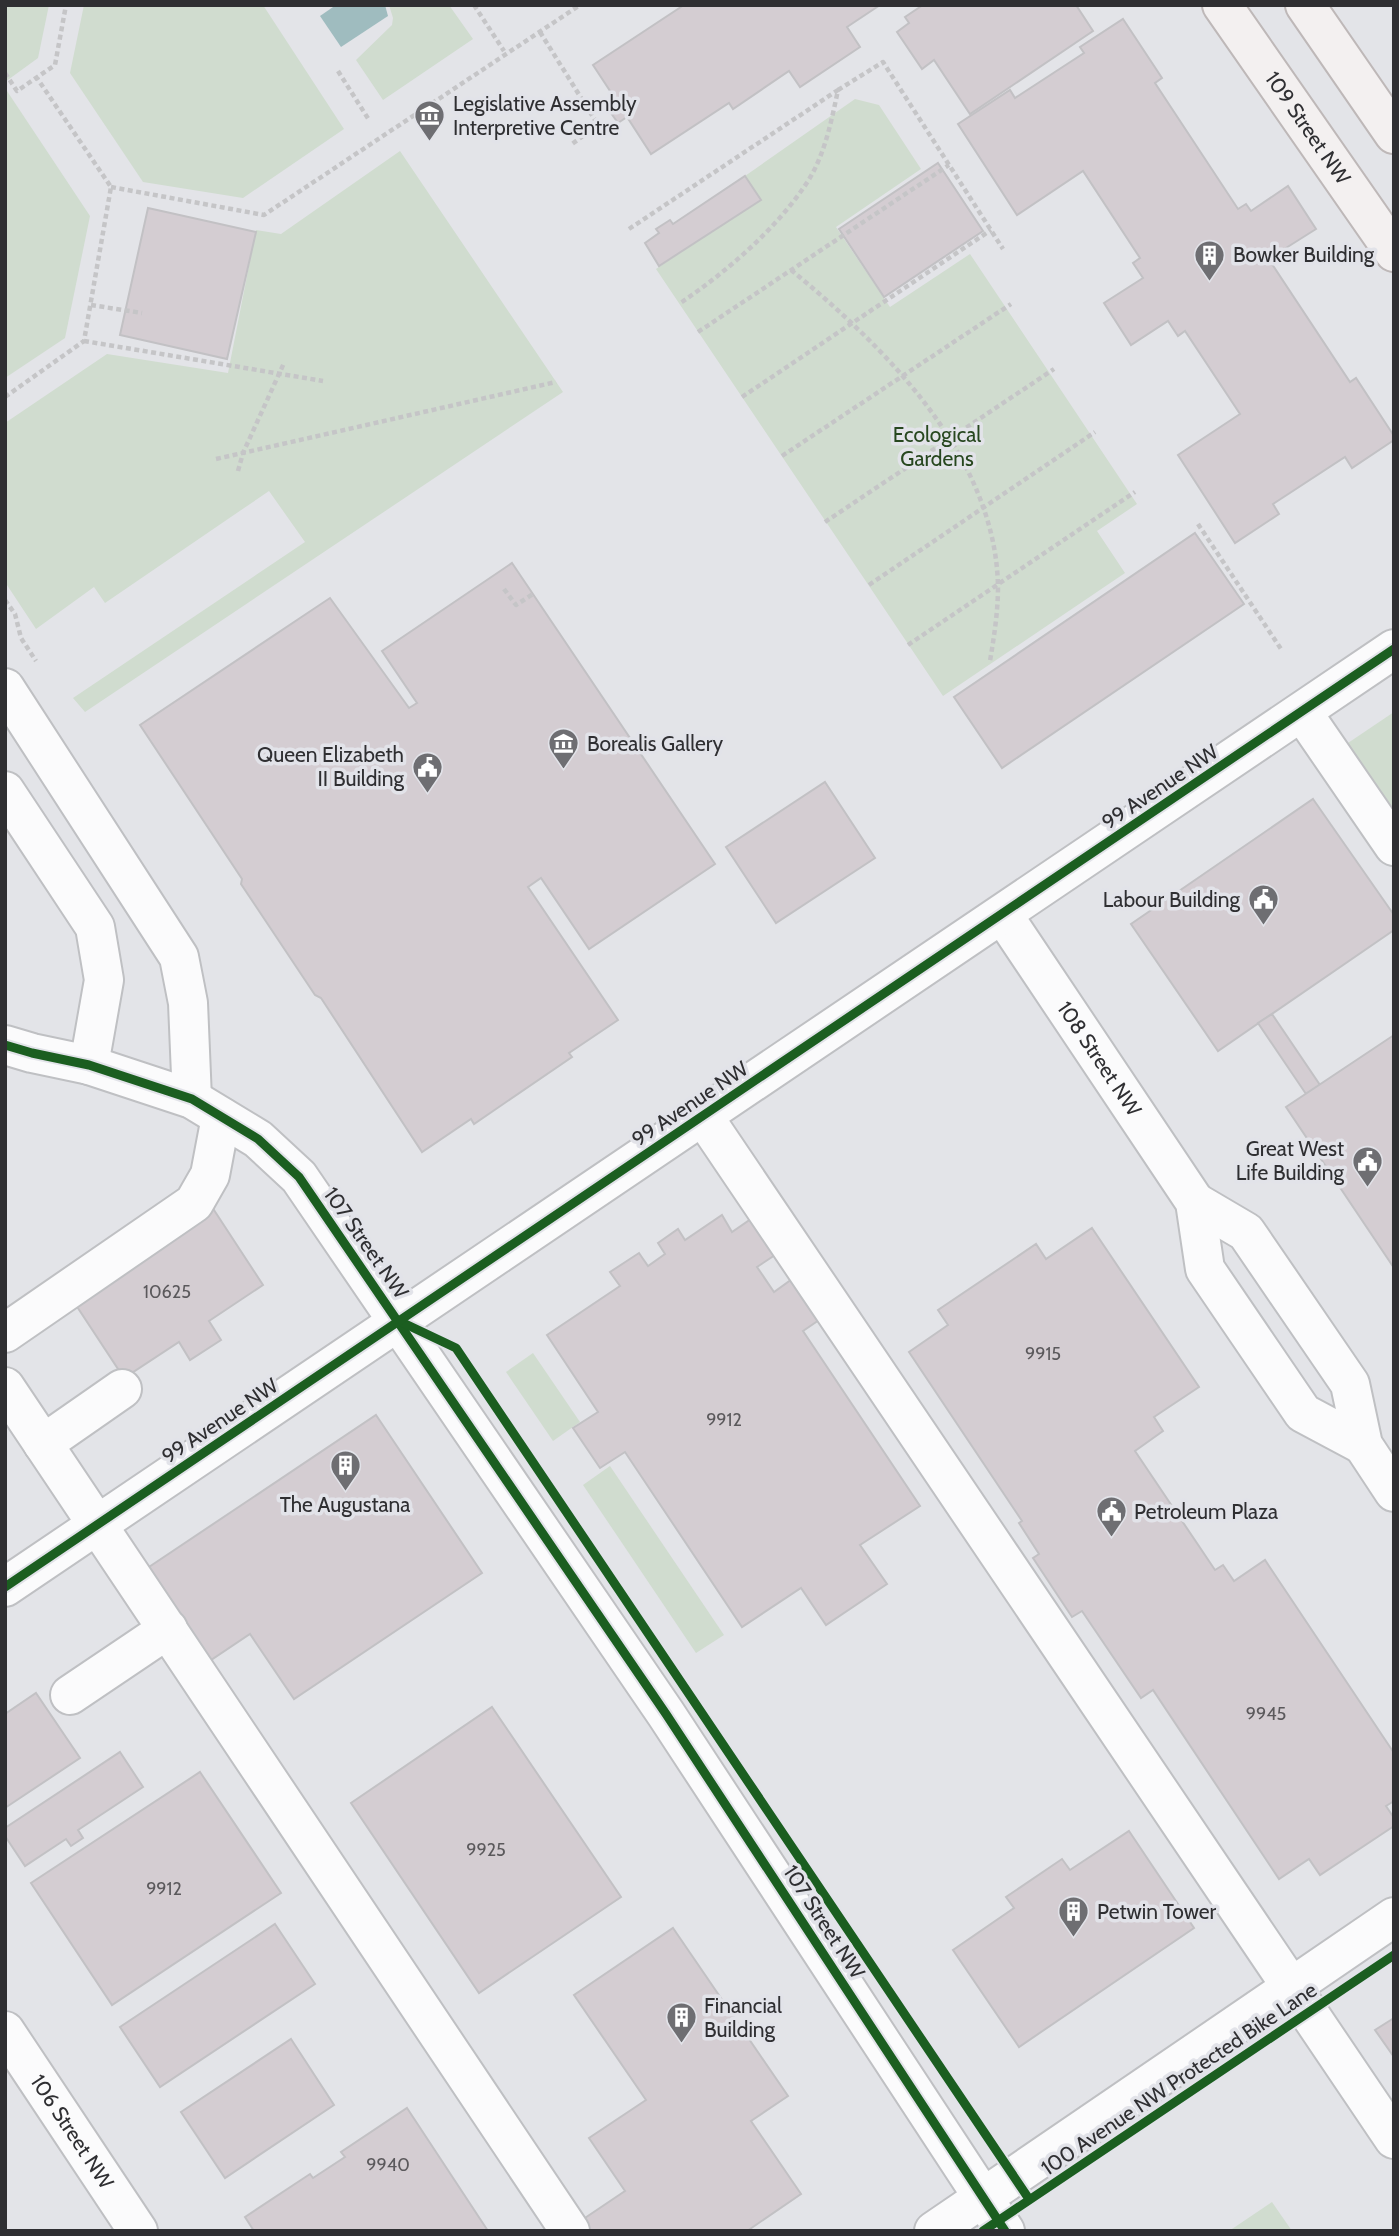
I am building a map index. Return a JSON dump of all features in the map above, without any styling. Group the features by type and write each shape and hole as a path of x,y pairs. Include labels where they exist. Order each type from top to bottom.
{"main road":[{"name":"109 Street NW","path":"1222,5 1394,252"},
{"path":"1305,5 1394,134"}],"street":[{"name":"99 Avenue NW","path":"5,1587 1394,649"},
{"path":"5,688 179,957 207,1108 210,1175 194,1203 5,1333"},
{"path":"1302,712 1394,846"},
{"path":"5,791 95,927 104,980 89,1065"},
{"name":"108 Street NW","path":"1003,915 1195,1202 1205,1269 1303,1413 1363,1445"},
{"path":"5,1014 19,1049"},
{"name":"107 Street NW","path":"19,1049 89,1065 207,1108 258,1139 299,1177 666,1714 1005,2231"},
{"path":"703,1116 1394,2139"},
{"name":"108 Street NW","path":"1195,1202 1246,1232 1350,1384 1363,1445 1394,1492"},
{"path":"5,1387 570,2231"},
{"path":"43,1444 122,1389"},
{"path":"71,1695 168,1629"},
{"path":"934,2231 1394,1917"},
{"name":"106 Street NW","path":"5,2031 138,2231"}],"path":[{"path":"5,73 18,91 55,65 66,5"},
{"path":"474,5 503,51"},
{"path":"111,187 264,215 580,5"},
{"path":"540,32 598,125 572,144"},
{"path":"629,229 883,62 1003,249"},
{"path":"338,71 369,120"},
{"path":"5,397 84,341 111,187 37,78"},
{"path":"679,304 764,235 806,185 825,144 838,90"},
{"path":"698,332 949,165"},
{"path":"742,397 991,230"},
{"path":"791,270 824,297 902,377 949,439 969,471 984,508 998,585 990,662"},
{"path":"782,456 1011,304"},
{"path":"91,305 142,313"},
{"path":"84,341 323,381"},
{"path":"237,471 284,363"},
{"path":"825,522 1054,369"},
{"path":"216,459 556,382"},
{"path":"869,585 1095,432"},
{"path":"908,645 1135,492"},
{"path":"1198,524 1281,649"},
{"path":"504,589 516,605 533,594"}],"green space":[{"path":"5,5 49,5 38,58 5,82"},
{"path":"84,5 263,5 344,129 243,198 143,182 70,73"},
{"path":"389,5 449,5 473,39 383,100 356,60 392,25"},
{"path":"5,88 90,216 65,338 5,378"},
{"name":"Ecological Gardens","path":"855,99 879,105 921,169 836,227 890,307 970,254 1137,504 1097,531 1125,573 943,696 656,269 760,200 745,176"},
{"path":"400,151 563,392 85,712 73,698 305,542 269,491 105,603 94,587 36,629 5,582 5,423 107,354 228,373 256,230 281,234"},
{"path":"1394,712 1394,819 1345,745"},
{"path":"533,1353 580,1422 553,1441 506,1372"},
{"path":"610,1466 724,1635 696,1653 583,1485"},
{"path":"1272,2202 1292,2231 1229,2231"}],"water":[{"path":"336,5 385,5 388,16 341,47 320,16"}],"building":[{"path":"684,5 880,5 847,27 860,47 800,87 789,71 733,109 729,103 651,154 627,117 618,123 606,106 616,100 593,65"},
{"path":"923,5 1076,5 1093,31 970,114 934,60 922,69 897,32 909,23 905,17"},
{"name":"Bowker Building","path":"1123,19 1162,78 1155,83 1238,209 1246,204 1251,211 1288,186 1316,229 1278,253 1281,259 1272,264 1350,382 1356,378 1394,436 1394,440 1352,468 1345,457 1273,504 1279,514 1235,543 1178,455 1240,414 1185,331 1178,336 1168,321 1131,345 1104,303 1143,278 1133,263 1140,258 1083,171 1017,215 958,124 1010,90 1015,98 1084,53 1080,47"},
{"path":"938,163 983,231 884,297 839,229"},
{"path":"745,176 761,200 659,266 645,243 659,233 656,229 670,220 673,224"},
{"path":"148,208 256,232 227,359 120,335"},
{"path":"1195,533 1244,604 1002,768 954,697"},
{"name":"Queen Elizabeth II Building","path":"512,563 715,864 589,949 541,878 528,887 618,1020 569,1053 572,1057 474,1124 471,1119 422,1152 321,998 315,995 241,884 242,879 140,725 330,598 409,708 417,703 382,651"},
{"path":"825,782 875,858 776,923 726,847"},
{"name":"Labour Building","path":"1313,799 1394,915 1394,930 1218,1051 1131,924"},
{"path":"1272,1014 1320,1085 1306,1094 1258,1023"},
{"name":"Great West Life Building","path":"1394,1035 1394,1268 1286,1107"},
{"path":"212,1207 263,1285 209,1321 221,1340 190,1360 179,1342 124,1378 72,1299"},
{"path":"722,1215 732,1232 751,1219 775,1255 757,1267 774,1292 795,1277 822,1318 803,1331 920,1506 860,1545 887,1584 826,1625 801,1588 742,1627 625,1452 600,1468 573,1428 598,1412 547,1335 620,1286 610,1272 639,1253 648,1266 665,1254 658,1243 678,1229 685,1240"},
{"name":"Petroleum Plaza","path":"1092,1228 1199,1387 1154,1417 1163,1431 1135,1451 1215,1570 1223,1565 1234,1581 1265,1560 1394,1753 1394,1801 1386,1806 1394,1818 1394,1826 1320,1875 1309,1859 1279,1879 1153,1690 1141,1698 1082,1611 1072,1617 1033,1558 1039,1554 1019,1523 1022,1521 909,1352 948,1325 938,1310 1036,1244 1046,1259"},
{"name":"The Augustana","path":"376,1415 482,1573 294,1699 250,1634 208,1662 146,1569"},
{"path":"36,1693 80,1758 5,1808 5,1714"},
{"path":"492,1707 621,1897 479,1993 351,1803"},
{"path":"120,1752 143,1787 78,1830 83,1838 71,1846 66,1839 25,1866 5,1836 5,1828"},
{"path":"200,1772 281,1893 112,2005 31,1883"},
{"name":"Petwin Tower","path":"1129,1831 1194,1928 1019,2047 953,1950 1014,1908 1006,1897 1062,1859 1070,1870"},
{"path":"275,1924 315,1984 160,2087 120,2027"},
{"name":"Financial Building","path":"673,1928 788,2096 751,2121 801,2194 747,2231 590,2231 582,2220 625,2191 589,2138 646,2100 574,1995"},
{"path":"1394,2018 1394,2057 1375,2030"},
{"path":"291,2039 334,2105 225,2178 181,2112"},
{"path":"407,2108 488,2231 254,2231 245,2217 310,2174 313,2178 345,2157 341,2152"}],"cycle path":[{"path":"5,1587 1394,649"},
{"path":"5,1045 89,1065 192,1099 258,1139 299,1177 666,1714 1005,2231"},
{"path":"399,1321 456,1348 1029,2199"},
{"name":"100 Avenue NW Protected Bike Lane","path":"983,2231 1394,1955"}],"place":[{"name":"Legislative Assembly Interpretive Centre","path":"430,143"},
{"name":"Bowker Building","path":"1210,282"},
{"name":"Borealis Gallery","path":"564,771"},
{"name":"Queen Elizabeth II Building","path":"427,794"},
{"name":"Labour Building","path":"1263,927"},
{"name":"Great West Life Building","path":"1367,1188"},
{"name":"The Augustana","path":"345,1492"},
{"name":"Petroleum Plaza","path":"1111,1539"},
{"name":"Petwin Tower","path":"1074,1939"},
{"name":"Financial Building","path":"681,2045"}]}
